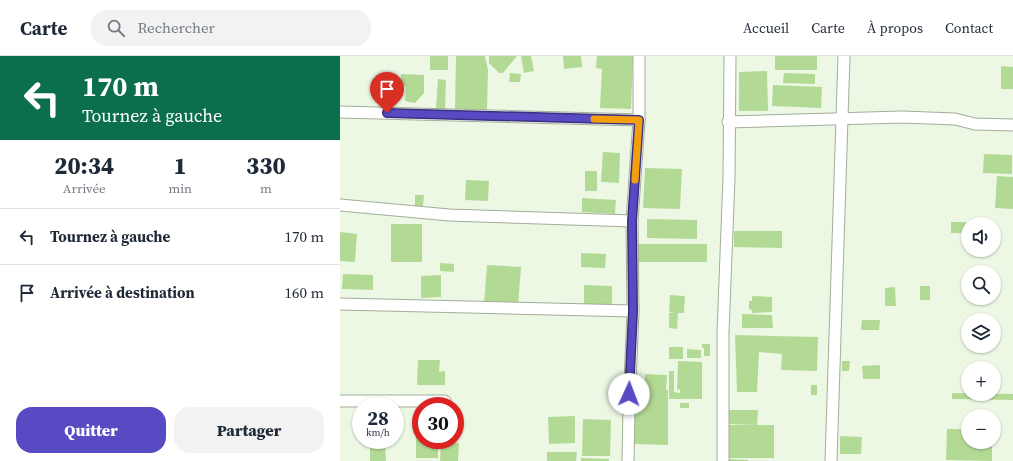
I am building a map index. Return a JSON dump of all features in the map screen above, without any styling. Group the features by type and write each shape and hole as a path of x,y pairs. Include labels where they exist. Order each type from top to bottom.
{"street":[{"path":"628,461 633,311 632,221 639,120 639,56"},
{"path":"723,461 723,332 729,178 728,122 730,56"},
{"path":"831,461 844,56"},
{"path":"340,112 639,120"},
{"path":"728,122 928,118 955,119 975,124 1013,125"},
{"path":"340,205 449,215 632,221"},
{"path":"340,304 633,311"},
{"path":"340,401 412,401"}],"building":[{"path":"430,56 448,56 448,70 430,70"},
{"path":"456,56 485,56 488,70 487,110 455,109"},
{"path":"489,56 517,56 503,73 499,73 489,63"},
{"path":"521,56 531,56 534,71 524,73"},
{"path":"563,56 581,56 582,67 564,69"},
{"path":"597,56 633,56 631,109 600,108 602,69 596,68"},
{"path":"775,56 817,56 817,70 775,70"},
{"path":"1001,66 1013,67 1013,89 1001,89"},
{"path":"767,71 768,111 739,111 739,72"},
{"path":"510,73 521,74 520,82 509,82"},
{"path":"784,73 815,74 815,84 783,83"},
{"path":"401,74 424,75 424,93 415,103 405,101 406,86 401,86"},
{"path":"438,79 446,80 445,109 436,109"},
{"path":"773,85 822,87 821,108 772,106"},
{"path":"603,152 620,153 619,183 601,182"},
{"path":"984,154 1012,155 1012,174 983,173"},
{"path":"645,168 682,169 680,209 643,208"},
{"path":"585,171 597,171 597,191 585,191"},
{"path":"997,176 1013,177 1013,209 995,208"},
{"path":"466,180 489,181 488,201 465,200"},
{"path":"415,195 424,195 423,207 415,207"},
{"path":"582,198 616,200 615,214 582,212"},
{"path":"647,219 697,220 697,239 647,238"},
{"path":"951,222 961,222 961,233 951,233"},
{"path":"391,224 422,224 422,262 391,262"},
{"path":"734,231 782,231 782,248 734,247"},
{"path":"340,232 357,234 355,262 340,261"},
{"path":"637,244 707,244 707,262 637,262"},
{"path":"581,253 606,254 605,268 581,267"},
{"path":"440,263 454,264 454,272 440,271"},
{"path":"487,265 521,267 518,306 484,304"},
{"path":"343,274 373,275 373,290 342,289"},
{"path":"441,275 441,297 421,298 421,276"},
{"path":"584,285 612,286 612,304 584,304"},
{"path":"920,286 930,286 930,300 920,300"},
{"path":"895,287 896,306 885,306 885,288"},
{"path":"670,295 685,296 684,313 678,313 677,329 669,328 669,313 675,312 669,312"},
{"path":"752,296 772,297 772,312 752,313 752,310 749,309 749,301 752,301"},
{"path":"742,314 772,315 773,328 742,328"},
{"path":"862,320 880,320 879,330 861,330"},
{"path":"735,335 818,337 817,371 781,370 782,354 759,352 757,392 737,392"},
{"path":"702,344 710,344 710,356 704,356 704,348 702,348"},
{"path":"669,347 683,347 683,359 669,359"},
{"path":"687,349 701,350 701,358 687,358"},
{"path":"418,360 440,360 439,372 445,371 445,385 417,385"},
{"path":"678,361 702,362 702,399 669,399 669,371 674,371 674,392 680,393 680,389 677,390"},
{"path":"842,361 850,361 849,371 842,371"},
{"path":"880,365 880,379 863,379 862,366"},
{"path":"645,374 667,375 666,390 668,390 668,445 633,444 634,389 642,388 642,379 645,379"},
{"path":"811,385 817,385 817,395 811,395"},
{"path":"952,393 961,393 961,399 952,399"},
{"path":"1001,394 1013,394 1013,400 1001,400"},
{"path":"680,403 689,403 689,408 680,408"},
{"path":"727,410 758,410 757,425 727,424"},
{"path":"575,416 575,443 549,444 548,417"},
{"path":"583,419 611,420 610,456 582,456"},
{"path":"727,425 774,425 774,458 727,458"},
{"path":"947,429 961,429 961,449 992,449 992,461 946,460"},
{"path":"840,436 862,437 861,454 840,454"},
{"path":"370,449 385,449 386,461 370,461"},
{"path":"416,449 438,449 438,458 416,458"},
{"path":"441,449 459,449 458,461 440,461"},
{"path":"547,452 577,452 576,461 547,461"},
{"path":"581,458 609,459 609,461 581,461"},
{"path":"729,459 748,460 748,461 728,461"}],"slow traffic":[{"path":"594,119 639,120 635,180"}],"route":[{"path":"387,113 639,120 632,221 633,311 629,394"}]}
